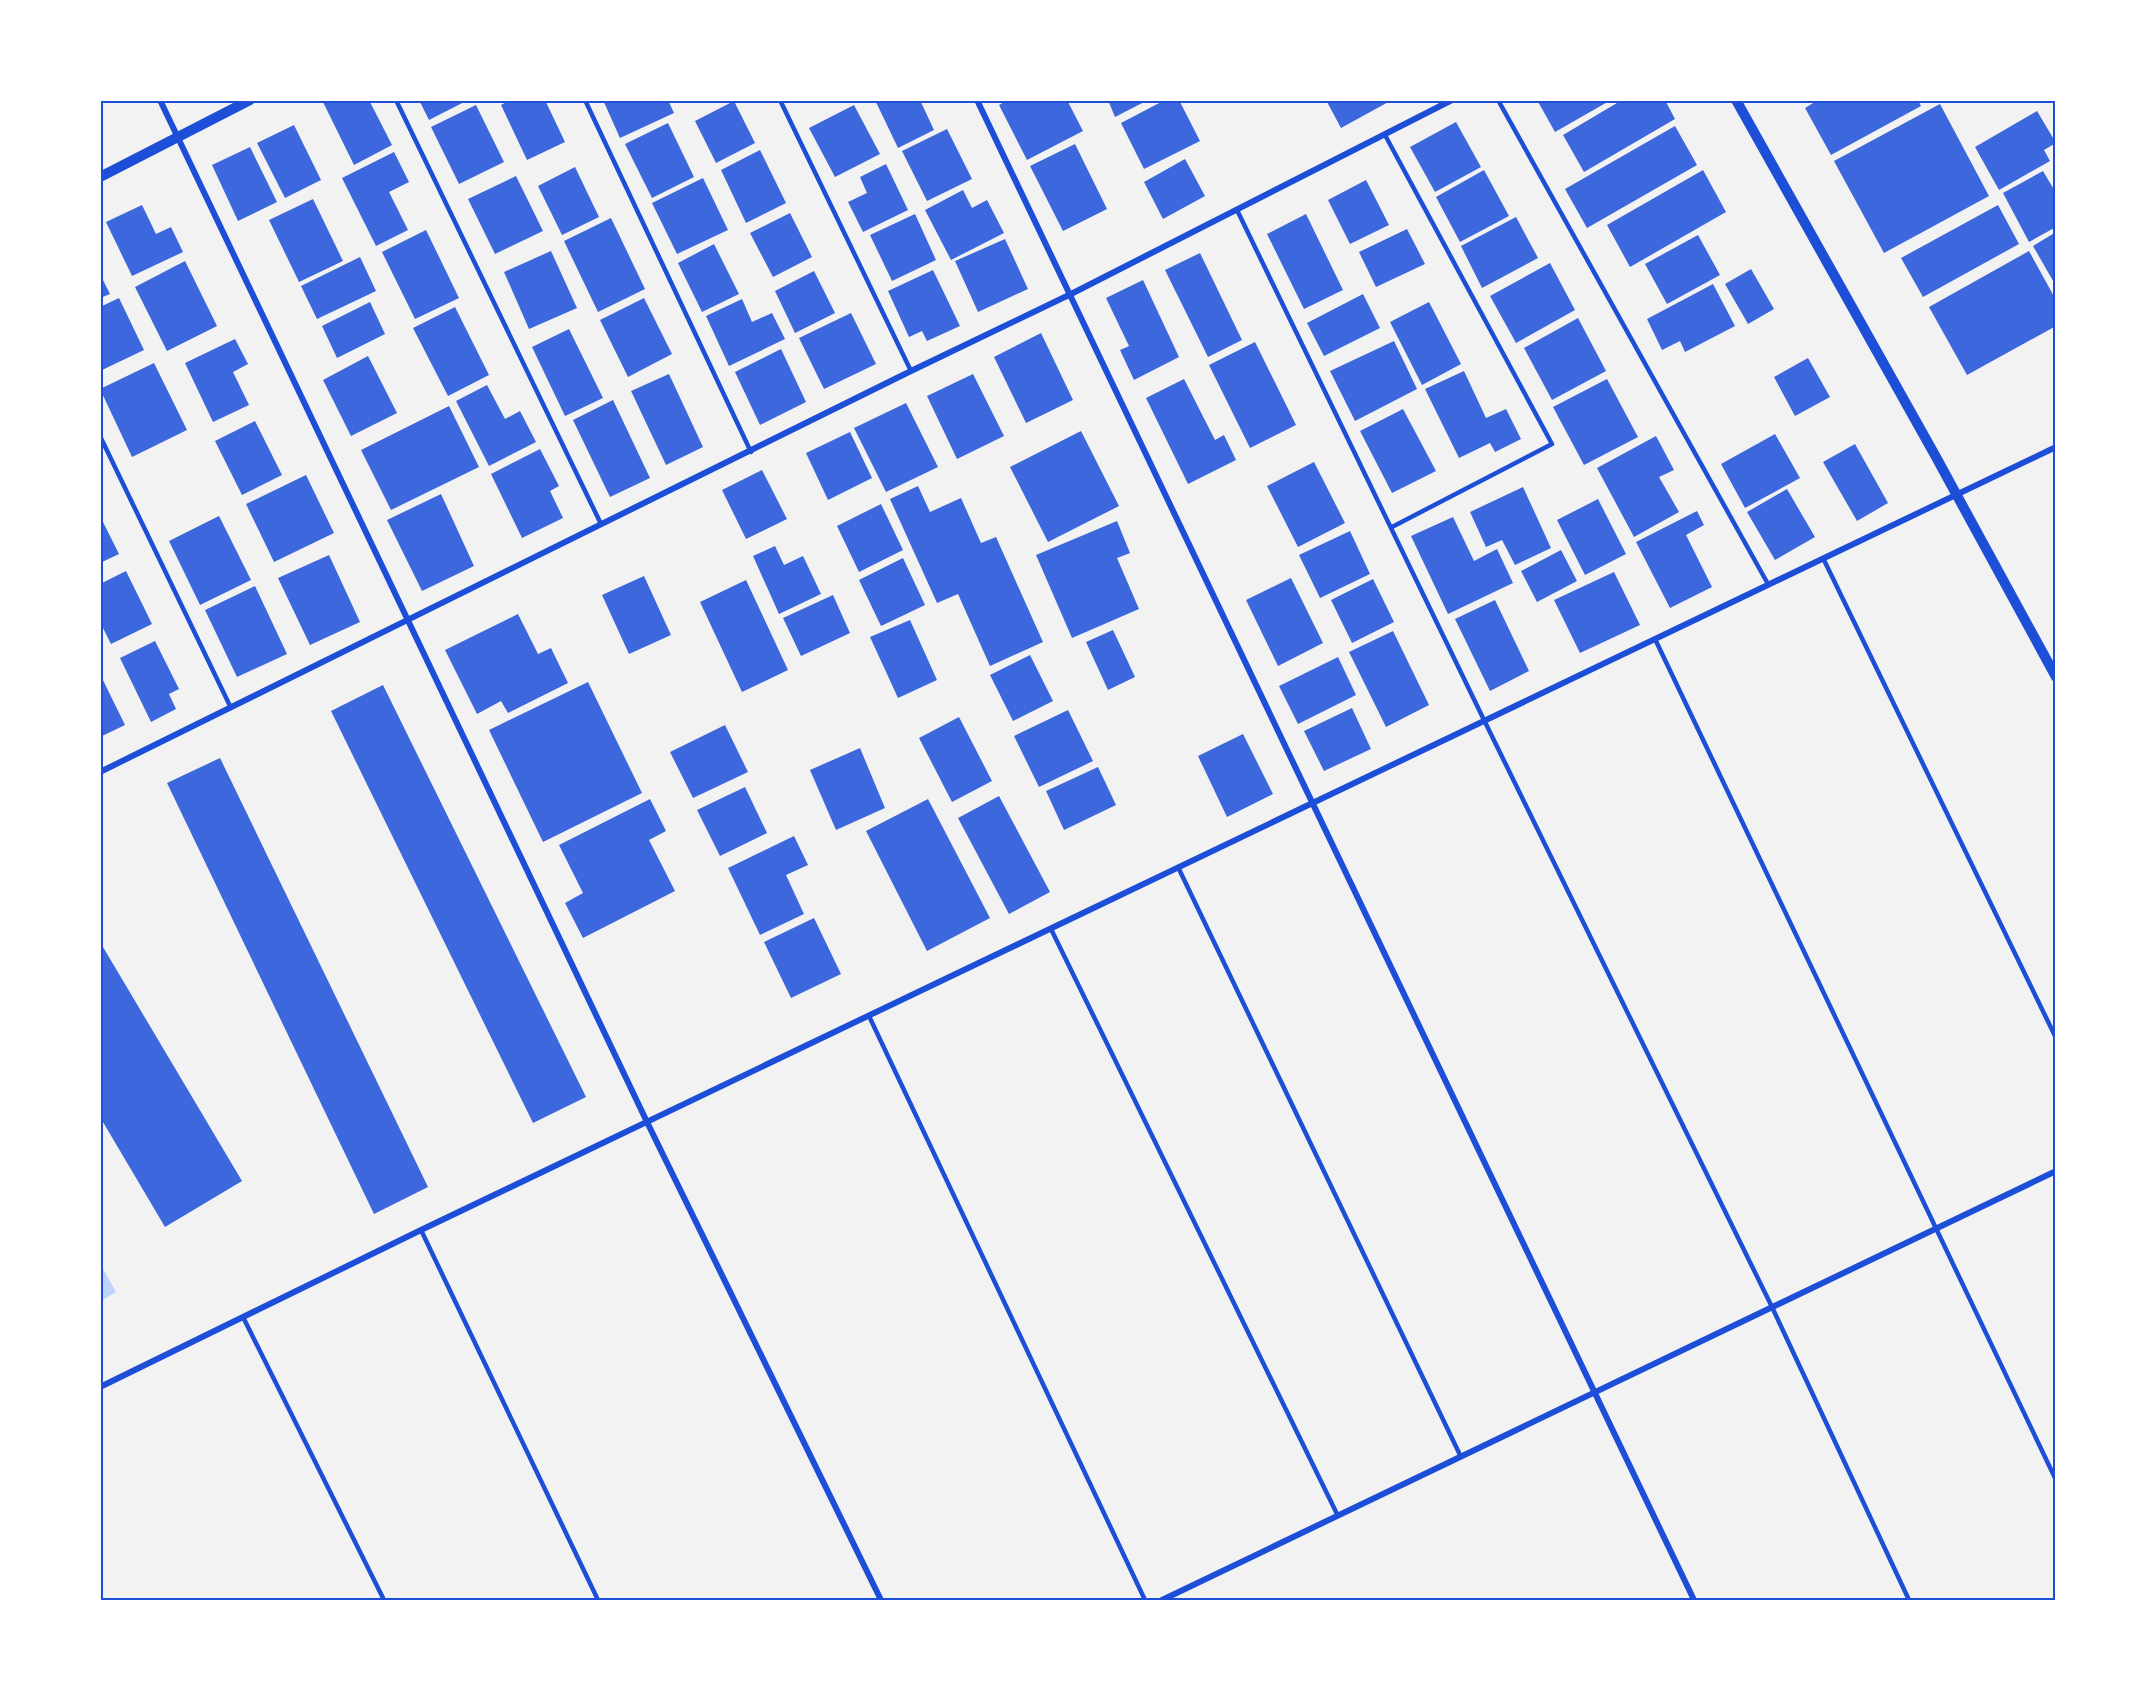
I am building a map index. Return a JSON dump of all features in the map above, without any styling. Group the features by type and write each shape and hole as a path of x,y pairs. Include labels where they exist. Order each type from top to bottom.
{"street":[{"path":"160,100 647,1122 881,1600"},
{"path":"100,177 250,100"},
{"path":"977,100 1593,1394 1694,1600"},
{"path":"100,772 1071,294 1452,100"},
{"path":"1736,100 1957,494 2055,677"},
{"path":"100,1387 422,1230 2055,447"},
{"path":"1162,1600 2055,1171"}],"lane":[{"path":"396,100 601,524"},
{"path":"585,100 751,452"},
{"path":"780,100 911,371"},
{"path":"1498,100 1768,584"},
{"path":"1385,135 1552,444 1392,527"},
{"path":"1237,210 1772,1308 1909,1600"},
{"path":"100,435 231,708"},
{"path":"1823,558 2055,1038"},
{"path":"1655,639 2055,1480"},
{"path":"1178,867 1461,1457"},
{"path":"1051,929 1338,1516"},
{"path":"868,1016 1144,1600"},
{"path":"422,1230 598,1600"},
{"path":"243,1317 384,1600"}],"water":[{"path":"100,1263 116,1292 101,1301 100,1301"}],"building":[{"path":"322,100 369,100 392,145 354,165"},
{"path":"419,100 468,100 429,120"},
{"path":"510,100 545,100 565,142 527,160 501,105"},
{"path":"603,100 668,100 674,113 620,138"},
{"path":"875,100 920,100 934,130 898,148"},
{"path":"1008,100 1067,100 1083,131 1027,160 999,105"},
{"path":"1108,100 1148,100 1115,117"},
{"path":"1165,100 1179,100 1200,141 1144,169 1121,123"},
{"path":"1326,100 1392,100 1341,128"},
{"path":"1537,100 1611,100 1555,132"},
{"path":"1622,100 1665,100 1675,119 1584,172 1563,135"},
{"path":"1818,100 1918,100 1921,106 1831,155 1805,108"},
{"path":"734,101 755,143 716,163 695,121"},
{"path":"1940,104 1989,196 1884,253 1834,161"},
{"path":"476,105 504,162 459,184 431,127"},
{"path":"854,105 880,154 835,177 809,128"},
{"path":"2037,111 2056,143 2044,150 2050,161 1999,190 1975,147"},
{"path":"1456,122 1481,167 1435,192 1410,147"},
{"path":"668,123 694,177 652,198 625,144"},
{"path":"294,125 321,180 285,198 257,143"},
{"path":"1675,126 1697,165 1587,228 1565,189"},
{"path":"947,129 972,179 927,201 902,151"},
{"path":"1075,144 1107,209 1063,231 1030,166"},
{"path":"250,147 277,202 238,221 212,165"},
{"path":"760,150 786,203 746,223 721,170"},
{"path":"394,152 409,182 389,192 408,230 376,246 342,178"},
{"path":"1185,159 1205,196 1163,219 1144,182"},
{"path":"886,164 908,210 863,232 848,202 867,193 860,177"},
{"path":"575,167 599,217 562,235 538,186"},
{"path":"1484,170 1509,216 1460,242 1436,197"},
{"path":"1703,170 1726,212 1630,267 1607,225"},
{"path":"2043,171 2056,193 2056,227 2029,242 2003,193"},
{"path":"516,176 543,231 495,254 468,199"},
{"path":"703,178 728,230 677,254 652,203"},
{"path":"1366,180 1389,225 1350,244 1328,200"},
{"path":"963,190 972,208 987,200 1004,233 951,260 925,210"},
{"path":"313,199 343,261 299,282 269,220"},
{"path":"142,205 156,234 171,227 183,252 132,276 106,222"},
{"path":"1998,205 2019,244 1923,297 1901,258"},
{"path":"790,213 812,257 773,277 750,233"},
{"path":"915,214 936,260 892,281 870,235"},
{"path":"1306,214 1343,290 1304,309 1267,234"},
{"path":"1516,217 1538,258 1482,288 1461,246"},
{"path":"611,218 645,289 598,312 564,241"},
{"path":"1407,229 1425,264 1376,287 1359,252"},
{"path":"426,230 459,298 415,319 382,252"},
{"path":"2056,232 2056,286 2033,246"},
{"path":"1698,235 1720,275 1667,304 1645,264"},
{"path":"1005,239 1028,289 978,312 955,261"},
{"path":"714,244 739,294 702,312 678,263"},
{"path":"551,251 577,308 529,329 504,272"},
{"path":"2029,251 2056,300 2056,326 1967,375 1929,307"},
{"path":"1200,253 1242,340 1208,357 1165,270"},
{"path":"360,257 376,291 317,319 301,286"},
{"path":"185,261 217,326 167,351 135,287"},
{"path":"1550,263 1575,310 1516,343 1490,296"},
{"path":"1751,269 1774,309 1748,324 1725,284"},
{"path":"933,270 960,326 927,341 922,331 909,337 888,291"},
{"path":"814,271 835,313 795,333 775,291"},
{"path":"100,274 110,294 100,298"},
{"path":"1143,280 1179,357 1134,380 1120,350 1129,346 1106,298"},
{"path":"1713,284 1735,326 1685,352 1680,341 1662,350 1647,319"},
{"path":"1363,294 1380,328 1324,356 1307,323"},
{"path":"119,298 144,350 100,371 100,307"},
{"path":"644,298 672,354 628,377 600,320"},
{"path":"742,299 752,322 772,313 785,339 729,366 706,316"},
{"path":"370,302 385,334 337,358 322,326"},
{"path":"1429,302 1461,364 1422,385 1390,322"},
{"path":"455,307 489,375 448,396 413,328"},
{"path":"851,313 876,364 824,389 799,338"},
{"path":"1578,318 1606,371 1552,400 1524,348"},
{"path":"569,329 603,398 565,416 532,347"},
{"path":"1041,333 1073,400 1026,423 994,357"},
{"path":"235,339 248,364 233,372 249,405 213,422 185,363"},
{"path":"1394,341 1417,389 1355,421 1330,371"},
{"path":"1255,342 1296,425 1250,448 1209,365"},
{"path":"781,349 806,402 760,425 735,372"},
{"path":"368,356 397,413 351,436 323,380"},
{"path":"1808,358 1830,397 1795,416 1774,377"},
{"path":"154,363 187,430 132,457 100,389"},
{"path":"1464,371 1486,418 1506,409 1521,439 1495,452 1490,443 1459,458 1425,389"},
{"path":"669,374 703,447 666,465 631,391"},
{"path":"973,374 1004,436 957,459 927,396"},
{"path":"1184,379 1215,440 1224,435 1236,460 1188,484 1146,398"},
{"path":"1607,379 1638,437 1584,465 1553,407"},
{"path":"487,385 505,419 520,411 536,442 489,466 456,401"},
{"path":"613,400 650,478 610,497 573,420"},
{"path":"906,403 938,467 886,492 854,428"},
{"path":"449,406 479,467 391,510 361,450"},
{"path":"1403,409 1436,471 1392,493 1360,431"},
{"path":"255,421 282,475 242,495 215,441"},
{"path":"1081,431 1119,506 1048,542 1010,467"},
{"path":"850,432 872,478 828,500 806,453"},
{"path":"1775,434 1800,478 1745,508 1721,464"},
{"path":"1656,436 1674,470 1659,477 1679,512 1634,537 1597,468"},
{"path":"1855,444 1888,503 1857,521 1823,462"},
{"path":"540,449 559,486 550,491 563,518 522,538 491,474"},
{"path":"1314,462 1345,523 1298,547 1267,486"},
{"path":"762,470 787,519 746,539 722,490"},
{"path":"306,475 334,533 274,562 246,504"},
{"path":"918,486 930,512 961,498 981,543 996,537 1043,642 990,666 958,594 937,603 890,499"},
{"path":"1523,487 1551,548 1515,565 1502,540 1486,547 1470,512"},
{"path":"1787,489 1815,537 1775,560 1747,512"},
{"path":"441,494 474,566 422,591 387,520"},
{"path":"1598,499 1626,554 1585,575 1557,520"},
{"path":"881,504 903,550 859,572 837,526"},
{"path":"1697,511 1704,525 1686,535 1712,587 1670,608 1636,542"},
{"path":"100,516 119,554 100,563"},
{"path":"219,516 251,580 200,605 169,541"},
{"path":"1453,517 1474,561 1497,549 1513,583 1448,614 1411,536"},
{"path":"1117,521 1130,553 1117,558 1139,609 1072,638 1036,555"},
{"path":"1350,531 1370,574 1320,598 1299,555"},
{"path":"775,546 784,565 803,556 821,594 779,614 753,556"},
{"path":"1561,550 1577,581 1537,602 1521,571"},
{"path":"329,555 360,622 310,645 278,578"},
{"path":"903,558 925,605 881,626 859,580"},
{"path":"126,571 152,624 111,644 100,622 100,584"},
{"path":"1614,572 1640,625 1580,653 1554,600"},
{"path":"644,576 671,635 629,654 602,595"},
{"path":"1291,578 1323,643 1278,666 1246,600"},
{"path":"1373,579 1394,622 1352,643 1331,600"},
{"path":"746,580 788,670 742,692 700,602"},
{"path":"255,586 287,654 237,677 205,610"},
{"path":"833,595 850,633 801,656 783,618"},
{"path":"1495,600 1529,671 1490,691 1455,619"},
{"path":"518,614 538,654 551,648 568,683 508,713 501,701 477,714 445,650"},
{"path":"910,620 937,680 898,698 870,637"},
{"path":"1113,630 1135,677 1108,690 1086,642"},
{"path":"1393,631 1429,705 1386,727 1349,652"},
{"path":"155,641 179,689 169,694 176,709 151,722 120,658"},
{"path":"1030,655 1053,701 1013,721 990,675"},
{"path":"1338,657 1356,695 1298,724 1279,686"},
{"path":"100,674 125,725 100,737"},
{"path":"588,682 642,793 543,842 489,730"},
{"path":"383,685 586,1097 533,1123 331,711"},
{"path":"1352,708 1371,749 1324,771 1304,731"},
{"path":"1068,710 1093,761 1039,787 1014,736"},
{"path":"959,717 992,781 952,802 919,738"},
{"path":"725,725 748,772 693,798 670,752"},
{"path":"1243,734 1273,794 1227,817 1198,756"},
{"path":"860,748 885,808 836,830 810,770"},
{"path":"220,758 428,1187 374,1214 167,783"},
{"path":"1098,767 1116,805 1064,830 1046,791"},
{"path":"745,787 767,833 720,856 697,810"},
{"path":"999,796 1050,892 1009,914 958,818"},
{"path":"650,799 666,831 649,840 675,891 583,938 565,903 583,893 559,845"},
{"path":"928,799 990,918 927,951 866,831"},
{"path":"794,836 808,865 786,875 804,914 760,935 728,868"},
{"path":"814,918 841,974 791,998 764,942"},
{"path":"100,942 242,1181 165,1227 100,1117"}]}
